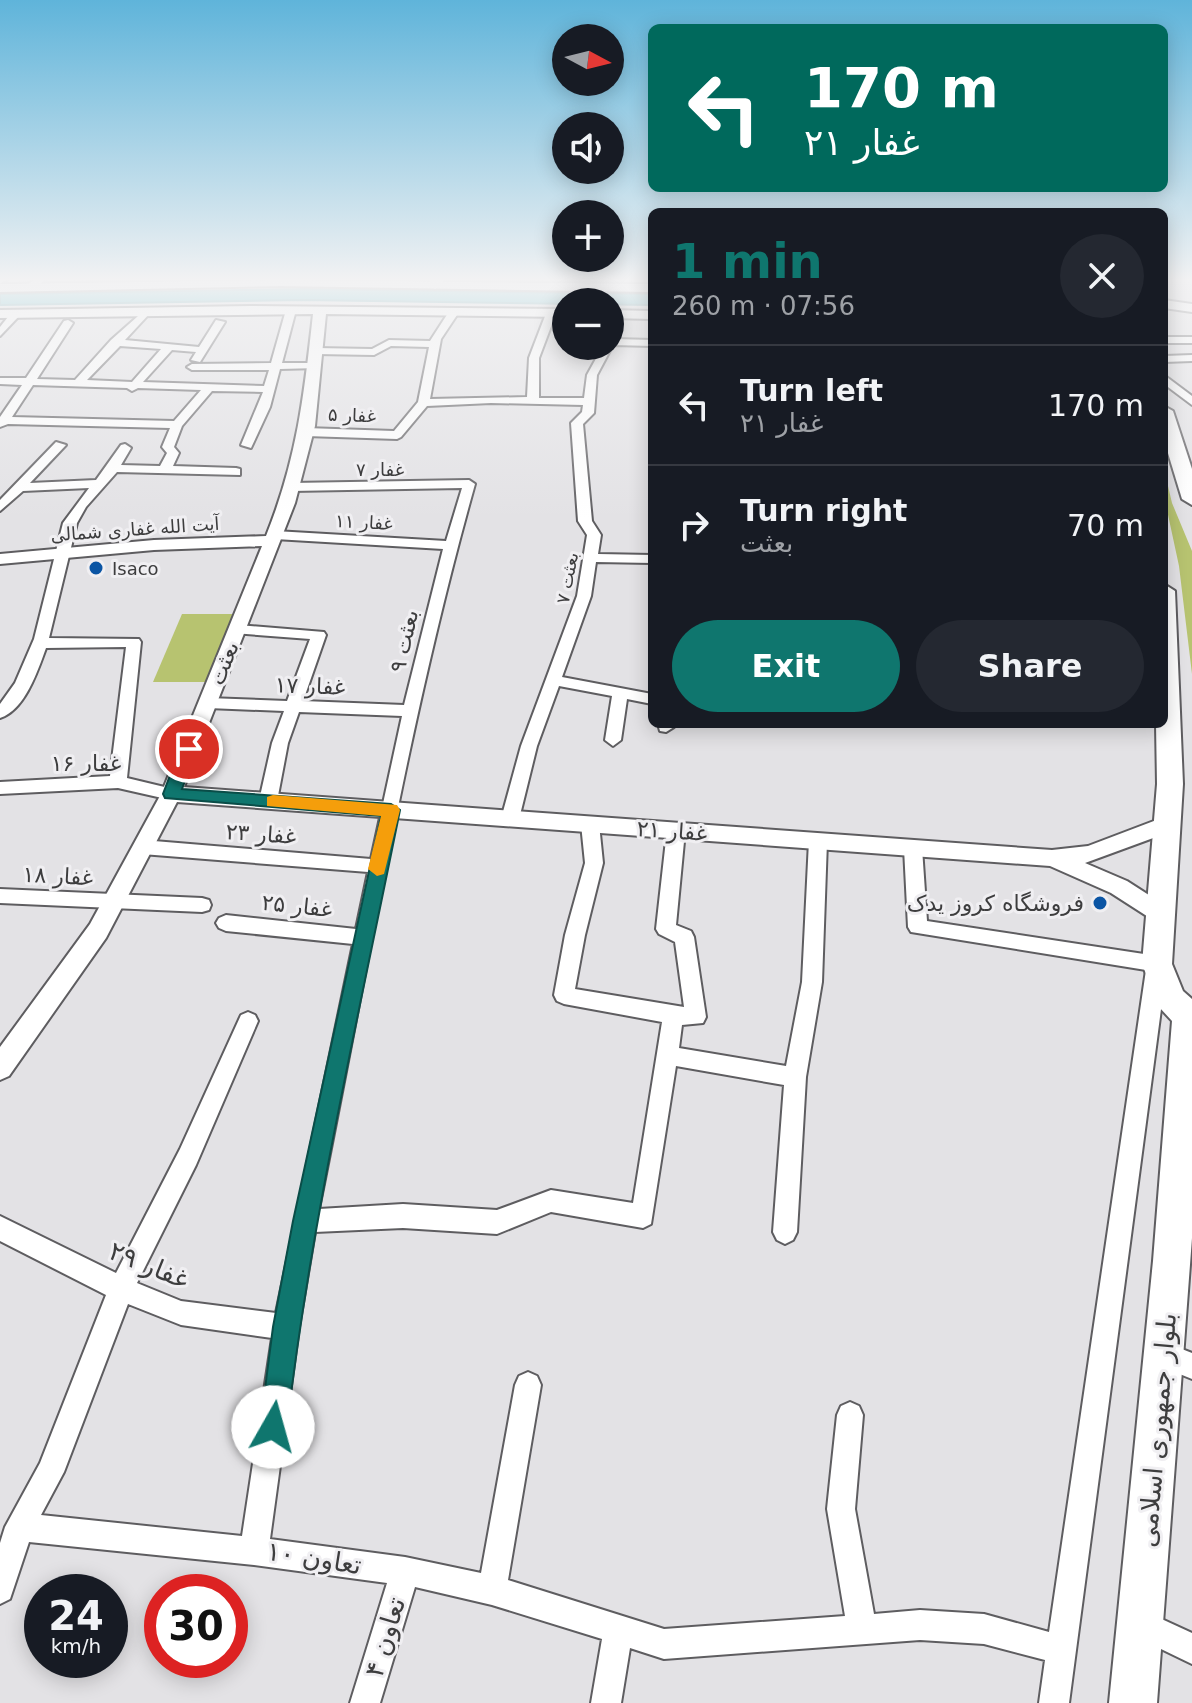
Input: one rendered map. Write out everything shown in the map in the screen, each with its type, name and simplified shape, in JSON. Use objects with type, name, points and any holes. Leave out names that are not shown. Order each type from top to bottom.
[{"type":"main road","points":[[1168,422],[1192,499]]},
{"type":"main road","name":"بلوار جمهوری اسلامی","points":[[1133,1703],[1140,1624],[1178,1361],[1189,1031],[1171,999],[1157,964],[1167,824],[1167,728]]},
{"type":"main road","points":[[1167,737],[1192,763]]},
{"type":"street","points":[[2,422],[45,358]]},
{"type":"street","points":[[76,385],[100,358]]},
{"type":"street","points":[[132,388],[159,358]]},
{"type":"street","points":[[177,389],[198,358]]},
{"type":"street","points":[[247,445],[277,358]]},
{"type":"street","name":"بعثت","points":[[0,1068],[98,931],[171,794],[274,538],[291,487],[306,432],[315,358]]},
{"type":"street","points":[[432,358],[424,403],[590,402]]},
{"type":"street","points":[[533,400],[534,358]]},
{"type":"street","name":"بعثت ۷","points":[[510,819],[529,746],[584,596],[594,535],[585,521],[577,423],[588,413],[592,375],[600,360]]},
{"type":"street","points":[[192,367],[314,366]]},
{"type":"street","points":[[0,381],[132,388],[268,389]]},
{"type":"street","points":[[1168,381],[1192,402]]},
{"type":"street","points":[[165,469],[173,453],[168,447],[177,425],[208,389]]},
{"type":"street","name":"غفار ۵","points":[[306,432],[397,435],[424,403]]},
{"type":"street","points":[[2,422],[177,425]]},
{"type":"street","points":[[0,507],[60,445]]},
{"type":"street","points":[[0,713],[9,707],[23,683],[38,643],[70,522],[116,468],[125,448]]},
{"type":"street","points":[[116,468],[236,472]]},
{"type":"street","points":[[19,487],[101,484]]},
{"type":"street","name":"غفار ۷","points":[[291,487],[469,484]]},
{"type":"street","name":"بعثت ۹","points":[[391,810],[450,545],[469,484]]},
{"type":"street","name":"غفار ۱۱","points":[[274,538],[450,545]]},
{"type":"street","name":"آیت الله غفاری شمالی","points":[[0,559],[274,538]]},
{"type":"street","points":[[590,558],[648,559]]},
{"type":"street","points":[[238,630],[319,635],[292,707],[268,801]]},
{"type":"street","points":[[38,643],[134,642],[118,782]]},
{"type":"street","points":[[553,680],[648,698]]},
{"type":"street","points":[[613,740],[620,693]]},
{"type":"street","name":"غفار ۱۷","points":[[208,703],[411,711]]},
{"type":"street","name":"غفار ۱۶","points":[[0,788],[118,782],[171,794]]},
{"type":"street","name":"غفار ۲۱","points":[[171,794],[1052,858],[1090,854],[1167,824]]},
{"type":"street","name":"تعاون ۱۰","points":[[391,810],[305,1221],[286,1327],[254,1551],[405,1571],[492,1590],[664,1644],[920,1625],[984,1629],[1062,1650]]},
{"type":"street","points":[[590,824],[594,863],[575,935],[564,995],[696,1017],[684,937],[666,929],[676,831]]},
{"type":"street","points":[[785,1232],[795,1077],[812,982],[818,841]]},
{"type":"street","name":"غفار ۲۳","points":[[142,847],[378,866]]},
{"type":"street","points":[[913,848],[918,927],[1157,964],[1054,1703]]},
{"type":"street","points":[[1052,858],[1119,887],[1161,914]]},
{"type":"street","name":"غفار ۱۸","points":[[0,896],[113,903]]},
{"type":"street","points":[[113,903],[202,905]]},
{"type":"street","name":"غفار ۲۵","points":[[226,923],[363,937]]},
{"type":"street","points":[[305,1221],[403,1216],[497,1222],[551,1201],[643,1216],[673,1015]]},
{"type":"street","points":[[0,1589],[19,1527],[50,1472],[121,1289],[188,1157],[248,1021]]},
{"type":"street","points":[[668,1055],[795,1077]]},
{"type":"street","name":"غفار ۲۹","points":[[0,1228],[121,1289],[181,1313],[286,1327]]},
{"type":"street","points":[[492,1590],[528,1385]]},
{"type":"street","points":[[850,1415],[841,1509],[862,1629]]},
{"type":"street","points":[[19,1527],[254,1551]]},
{"type":"street","name":"تعاون ۴","points":[[365,1703],[405,1571]]},
{"type":"street","points":[[1140,1624],[1192,1649]]},
{"type":"street","points":[[606,1703],[619,1628]]},
{"type":"green space","points":[[1168,486],[1192,551],[1192,674],[1179,566],[1168,515]]},
{"type":"green space","points":[[182,614],[233,614],[208,682],[153,682]]},
{"type":"slow traffic","points":[[273,801],[391,810],[377,869]]},
{"type":"place","name":"Isaco","points":[[96,568]]},
{"type":"place","name":"فروشگاه کروز یدک","points":[[1100,903]]},
{"type":"route","points":[[189,749],[171,794],[391,810],[305,1221],[286,1327],[273,1427]]}]
